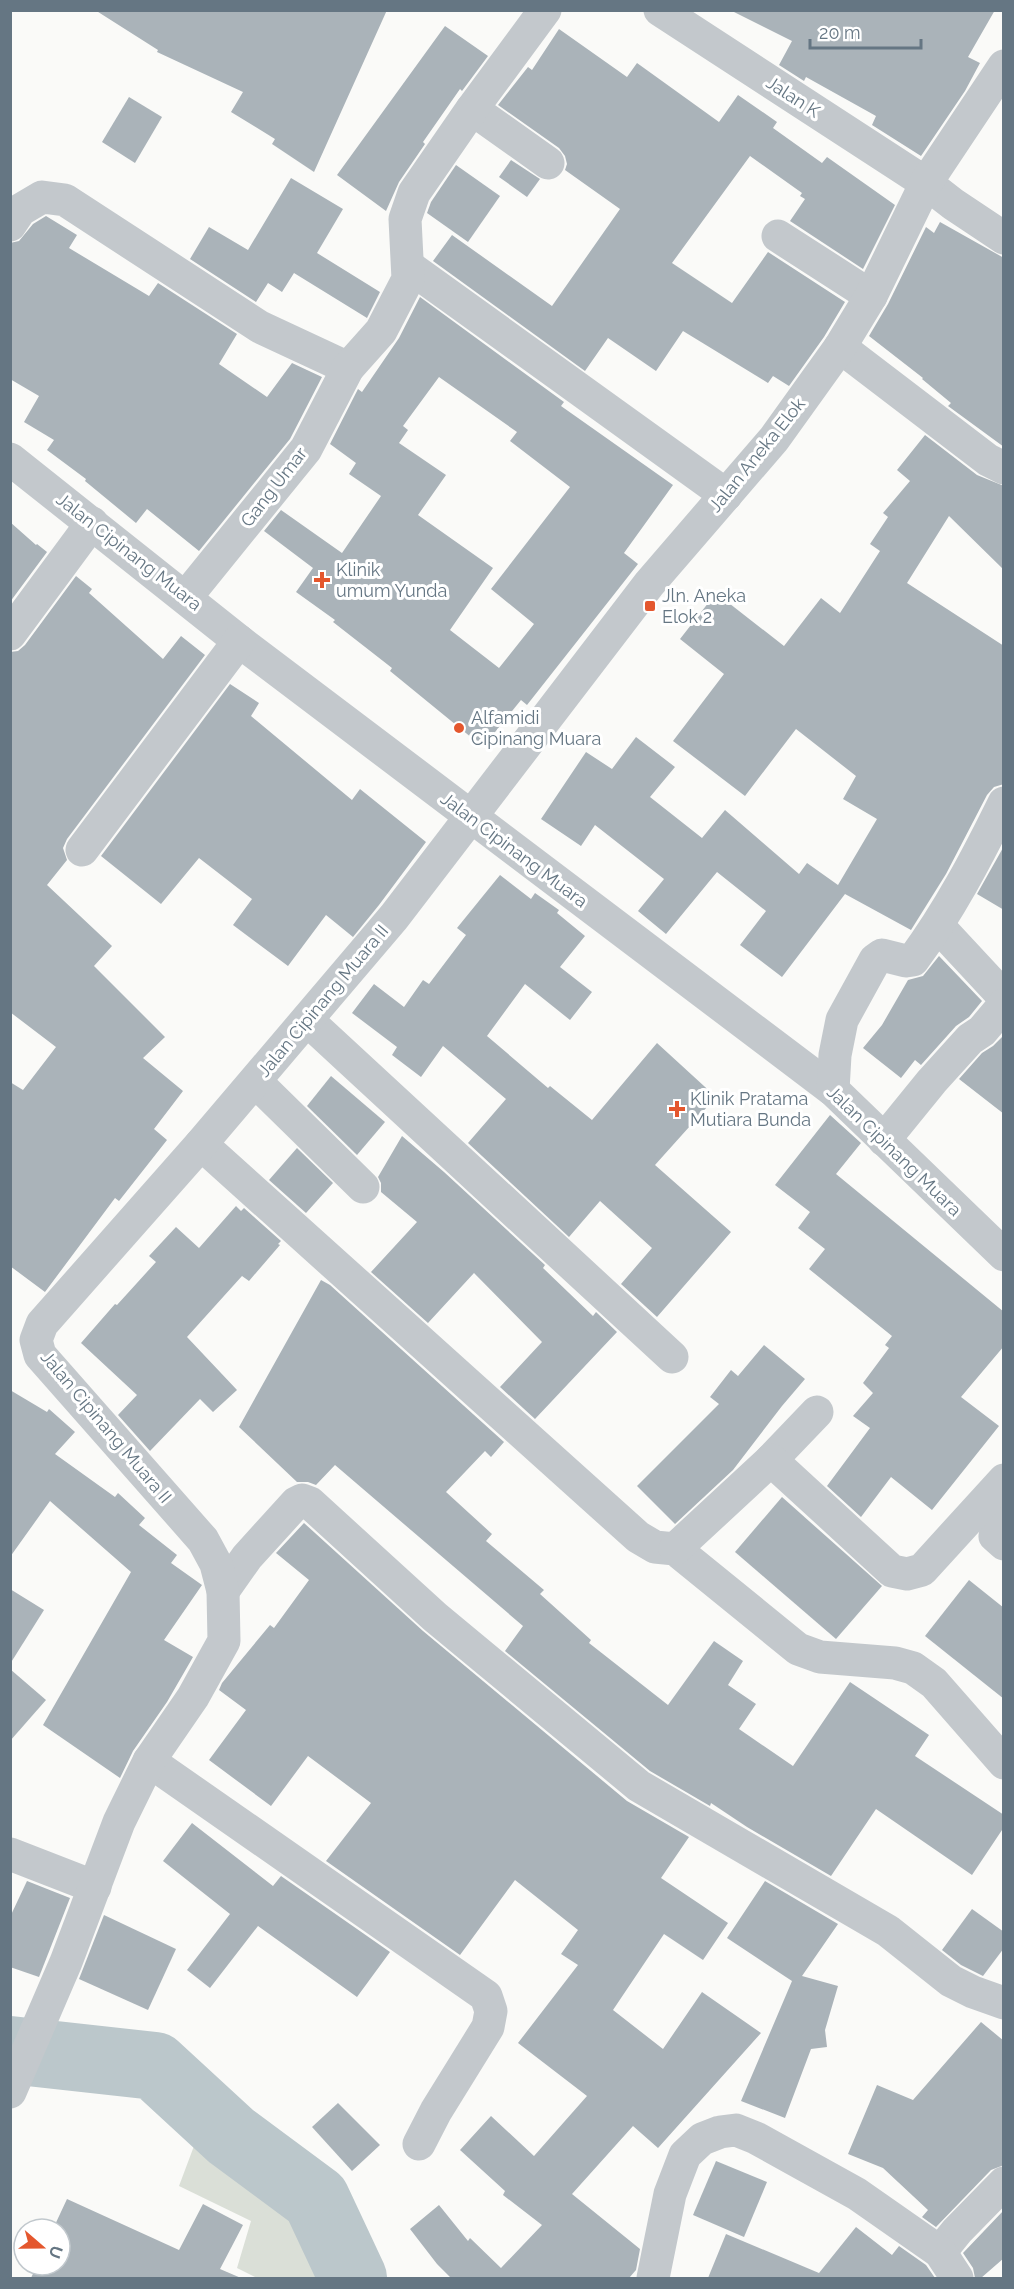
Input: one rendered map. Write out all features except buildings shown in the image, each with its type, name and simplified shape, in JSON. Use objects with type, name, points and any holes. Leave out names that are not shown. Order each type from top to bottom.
[{"type":"street","name":"Gang Umar","points":[[186,597],[306,449],[348,368],[381,331],[408,279],[405,219],[414,193],[545,10]]},
{"type":"street","name":"Jalan K","points":[[660,10],[926,183],[1004,238]]},
{"type":"street","name":"Jalan Aneka Elok","points":[[471,818],[649,584],[774,439],[840,347],[871,296],[926,183],[1004,66]]},
{"type":"street","points":[[472,109],[548,163]]},
{"type":"street","points":[[10,225],[20,210],[42,197],[65,200],[260,327],[348,368]]},
{"type":"street","points":[[778,236],[871,296]]},
{"type":"street","points":[[408,266],[726,495]]},
{"type":"street","points":[[840,347],[988,459],[1004,468]]},
{"type":"street","name":"Jalan Cipinang Muara","points":[[10,459],[239,641],[833,1090],[1004,1255]]},
{"type":"street","points":[[10,634],[92,523]]},
{"type":"street","points":[[82,850],[239,641]]},
{"type":"street","points":[[833,1090],[842,1020],[875,960],[882,955],[906,961],[913,960],[938,926],[981,851],[1004,803]]},
{"type":"street","name":"Jalan Cipinang Muara II","points":[[10,2092],[66,1962],[119,1822],[149,1761],[193,1697],[224,1641],[223,1591],[216,1564],[203,1540],[40,1355],[23,1340],[42,1324],[201,1144],[394,916],[471,818]]},
{"type":"street","points":[[938,926],[1004,997]]},
{"type":"street","points":[[884,1140],[932,1081],[970,1039],[982,1031],[1004,1005]]},
{"type":"street","points":[[307,1020],[672,1357]]},
{"type":"street","points":[[255,1081],[363,1186]]},
{"type":"street","points":[[201,1144],[638,1537],[655,1547],[675,1549],[798,1649],[820,1657],[895,1663],[913,1668],[934,1683],[1004,1763]]},
{"type":"street","points":[[675,1549],[771,1460],[817,1412]]},
{"type":"street","points":[[771,1460],[892,1571],[907,1574],[922,1570],[1004,1480]]},
{"type":"street","points":[[223,1591],[247,1557],[296,1503],[302,1500],[309,1503],[435,1617],[639,1786],[880,1926],[951,1981],[1004,2003]]},
{"type":"street","points":[[1004,1518],[997,1526],[994,1536],[1004,1544]]},
{"type":"street","points":[[149,1761],[486,1996],[491,2011],[488,2027],[436,2111],[420,2144]]},
{"type":"street","points":[[10,1854],[95,1887]]},
{"type":"street","points":[[653,2278],[670,2194],[685,2155],[702,2139],[720,2132],[736,2130],[756,2138],[857,2194],[949,2265],[957,2231],[1004,2183]]},
{"type":"shaded area","points":[[200,2130],[308,2205],[346,2278],[257,2278],[237,2268],[251,2221],[179,2186]]},
{"type":"waterway","points":[[10,2050],[155,2066],[231,2136],[316,2199],[353,2278]]},
{"type":"place","name":"Klinik umum Yunda","points":[[322,580]]},
{"type":"place","name":"Jln. Aneka Elok 2","points":[[650,606]]},
{"type":"place","name":"Alfamidi Cipinang Muara","points":[[459,728]]},
{"type":"place","name":"Klinik Pratama Mutiara Bunda","points":[[677,1109]]}]
